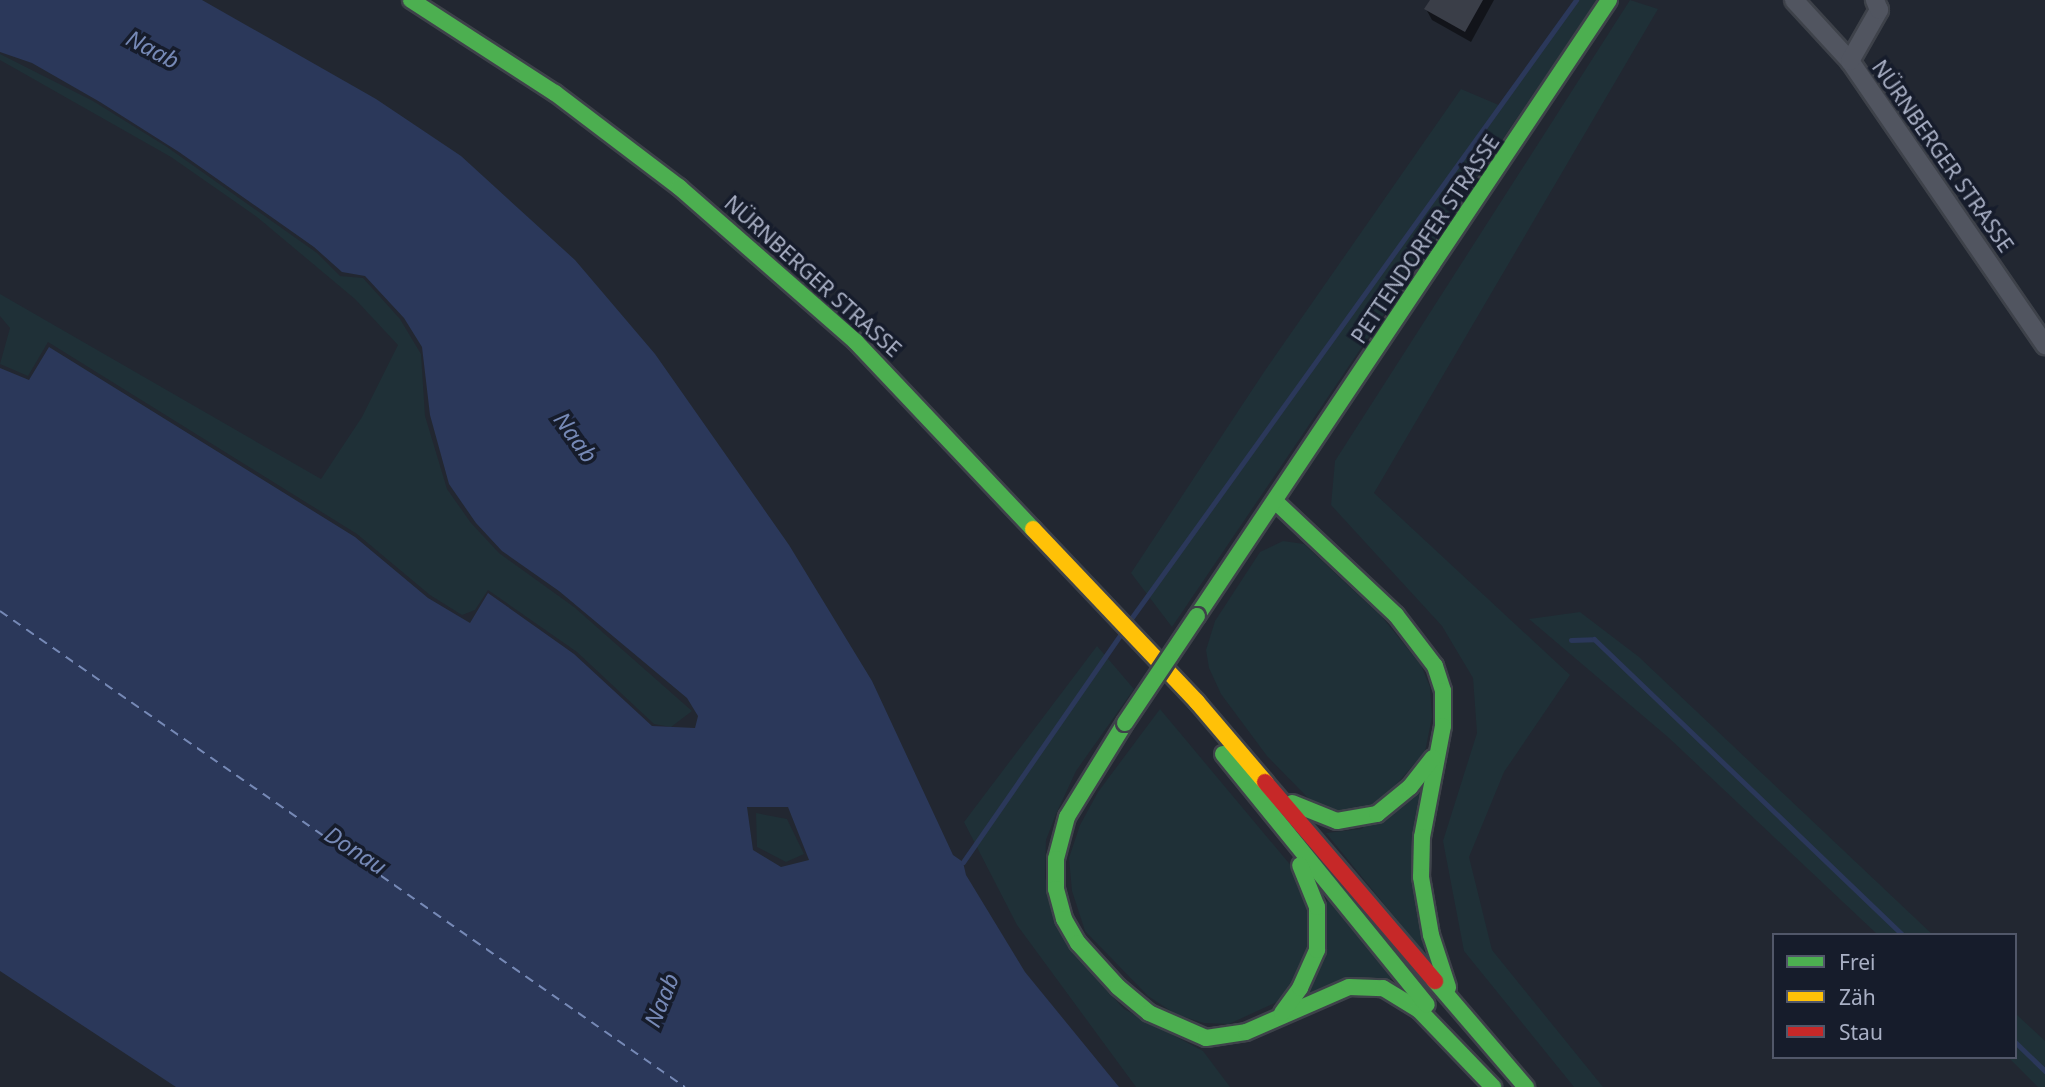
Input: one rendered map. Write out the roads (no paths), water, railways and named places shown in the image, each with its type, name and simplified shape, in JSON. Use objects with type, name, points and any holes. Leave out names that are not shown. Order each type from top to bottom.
[{"type":"main road","name":"NÜRNBERGER STRASSE","points":[[411,0],[555,93],[764,257],[917,404],[1081,578],[1136,641]]},
{"type":"main road","name":"PETTENDORFER STRASSE","points":[[1494,1087],[1419,1010],[1383,988],[1349,987],[1282,1013],[1245,1032],[1206,1038],[1149,1013],[1118,986],[1078,943],[1064,919],[1056,889],[1056,859],[1067,817],[1125,723],[1276,502],[1609,0]]},
{"type":"main road","points":[[1276,502],[1424,647],[1443,691],[1443,726],[1422,837],[1421,877],[1431,935],[1456,1007]]},
{"type":"main road","points":[[1136,641],[1250,789],[1494,1087]]},
{"type":"main road","points":[[1136,641],[1279,794],[1526,1087]]},
{"type":"main road","points":[[1279,794],[1319,818],[1355,820],[1394,802],[1436,755]]},
{"type":"main road","points":[[1250,789],[1306,874],[1317,907],[1317,950],[1300,988],[1282,1013]]},
{"type":"street","name":"NÜRNBERGER STRASSE","points":[[1794,0],[1850,61],[2045,345]]},
{"type":"street","points":[[1850,61],[1879,10],[1875,0]]},
{"type":"water","points":[[0,0],[202,0],[376,99],[461,156],[575,260],[655,354],[789,545],[872,681],[953,855],[963,862],[966,875],[1025,972],[1119,1087],[176,1087],[0,971],[0,368],[29,380],[49,347],[355,537],[428,598],[470,623],[488,593],[574,654],[652,726],[695,728],[698,716],[687,698],[559,591],[502,551],[476,523],[449,484],[430,415],[422,347],[404,318],[365,276],[342,272],[314,247],[179,152],[100,102],[32,63],[0,52]],"holes":[[[747,807],[788,807],[809,860],[781,867],[753,850]]]},
{"type":"waterway","points":[[1130,620],[1576,0]]},
{"type":"waterway","points":[[963,862],[1121,634]]},
{"type":"waterway","points":[[1571,640],[1594,639],[1901,933]]},
{"type":"waterway","points":[[2017,1044],[2045,1071]]},
{"type":"water label","name":"Naab","points":[[153,49]]},
{"type":"water label","name":"Naab","points":[[576,437]]},
{"type":"water label","name":"Donau","points":[[356,850]]},
{"type":"water label","name":"Naab","points":[[661,1000]]}]
